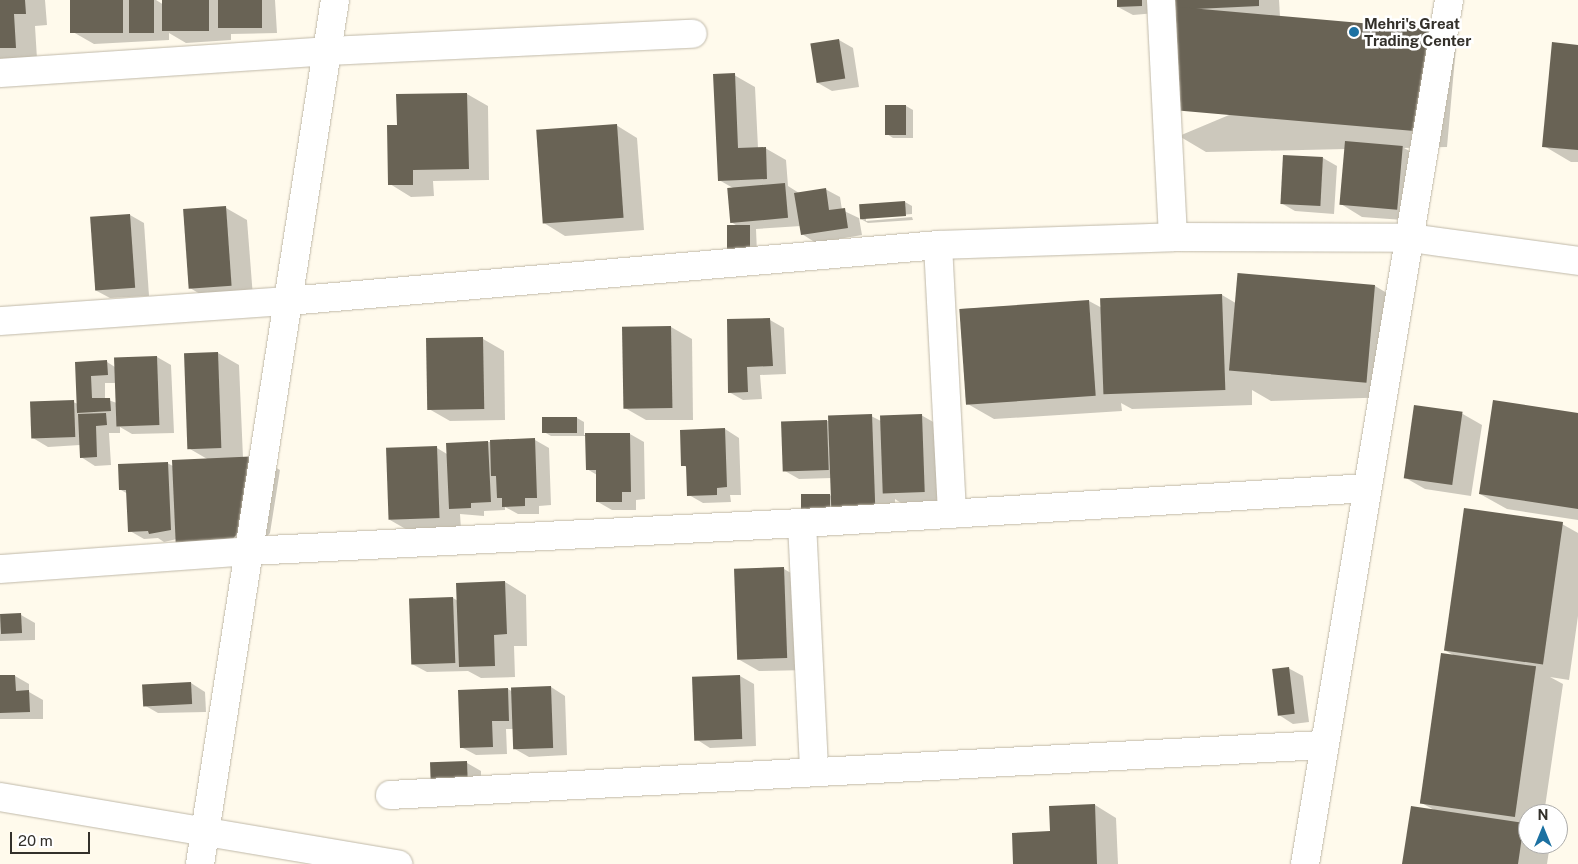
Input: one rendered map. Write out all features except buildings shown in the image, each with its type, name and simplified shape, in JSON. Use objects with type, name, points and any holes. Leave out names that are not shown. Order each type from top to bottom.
[{"type":"street","points":[[200,864],[335,0]]},
{"type":"street","points":[[1161,0],[1172,237]]},
{"type":"street","points":[[1305,864],[1323,745],[1411,238],[1449,0]]},
{"type":"street","points":[[0,73],[327,51],[693,34]]},
{"type":"street","points":[[0,321],[288,301],[938,245],[1172,237],[1411,238],[1578,261]]},
{"type":"street","points":[[938,245],[952,514]]},
{"type":"street","points":[[0,569],[249,551],[802,523],[1367,488]]},
{"type":"street","points":[[802,523],[814,772]]},
{"type":"street","points":[[390,795],[1323,745]]},
{"type":"street","points":[[0,797],[398,864]]},
{"type":"place","name":"Mehri's Great Trading Center","points":[[1354,32]]}]
